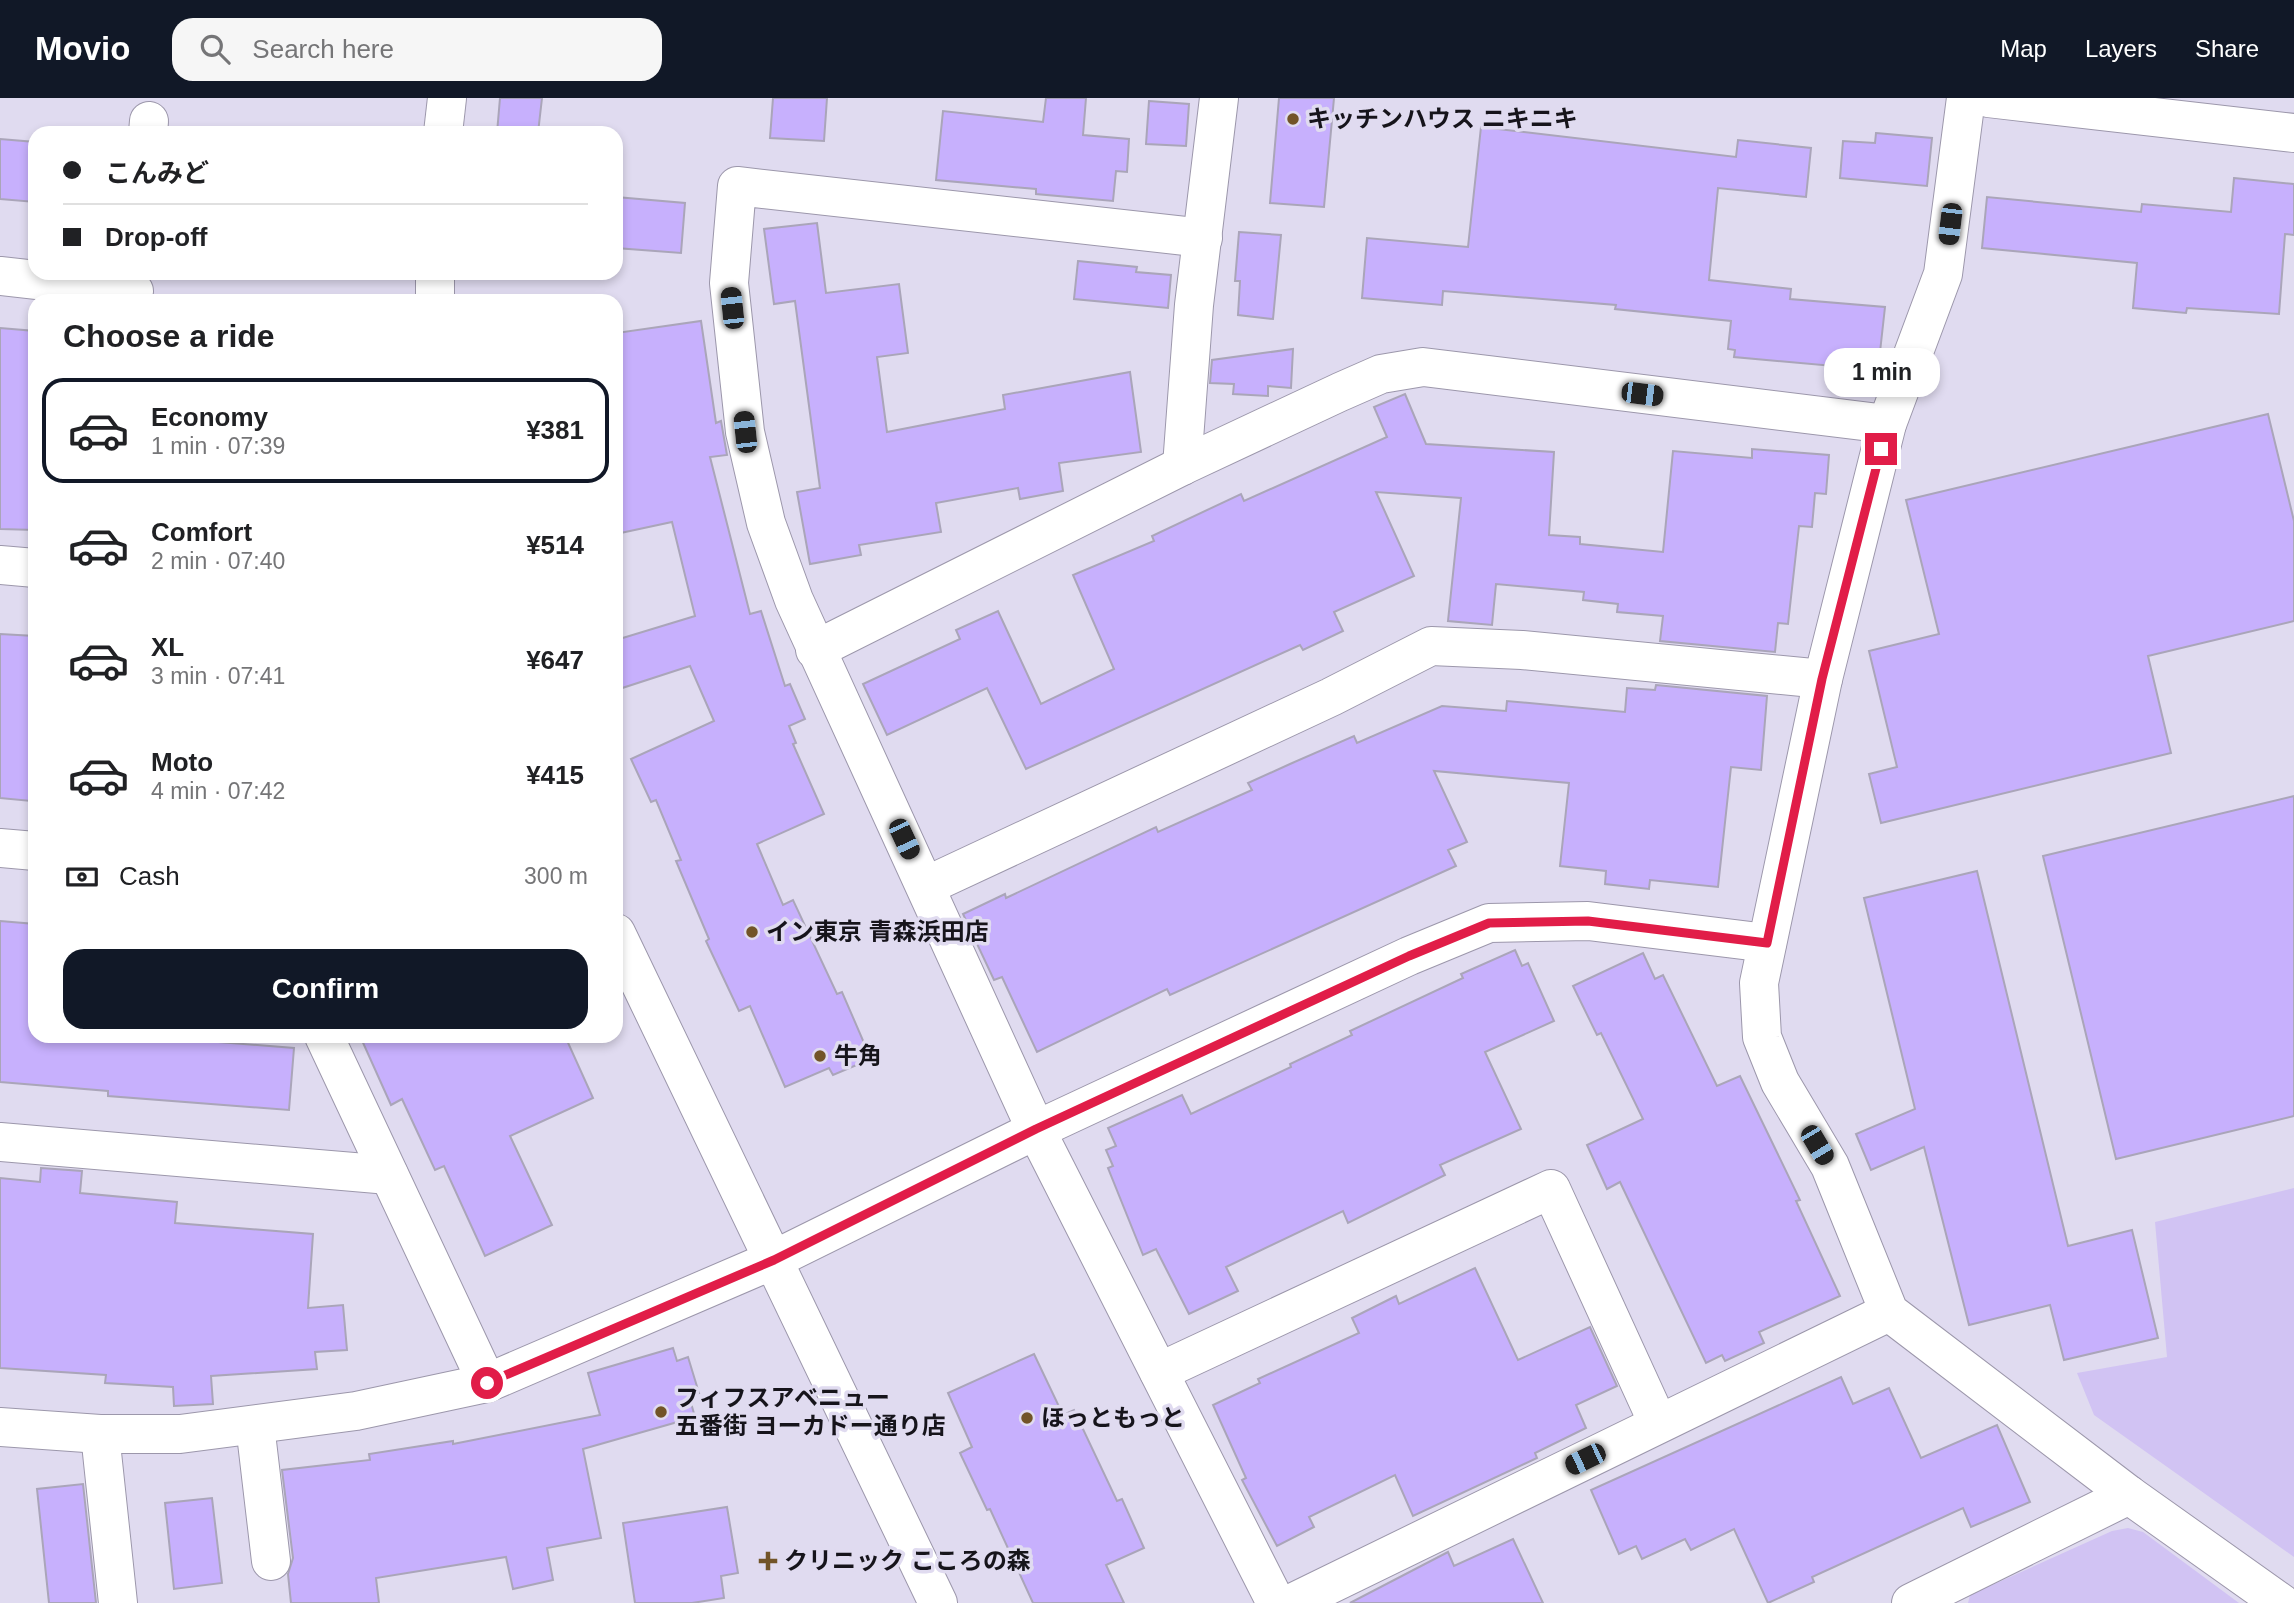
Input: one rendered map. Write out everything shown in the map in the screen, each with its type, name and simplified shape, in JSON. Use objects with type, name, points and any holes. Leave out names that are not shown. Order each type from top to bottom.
[{"type":"street","points":[[444,126],[447,98]]},
{"type":"street","points":[[1182,466],[1194,304],[1219,98]]},
{"type":"street","points":[[1966,98],[1943,274],[1887,424],[1822,679],[1759,983],[1762,1037],[1780,1082],[1830,1166],[1889,1312],[2129,1495],[2281,1603]]},
{"type":"street","points":[[1988,98],[2280,120]]},
{"type":"street","points":[[1203,238],[737,187],[729,283],[745,432],[766,523],[815,650],[1036,1129],[1276,1603]]},
{"type":"street","points":[[0,276],[28,278]]},
{"type":"street","points":[[45,280],[135,288]]},
{"type":"street","points":[[815,650],[1182,466],[1381,374],[1423,367],[1887,424]]},
{"type":"street","points":[[0,565],[28,567]]},
{"type":"street","points":[[926,887],[1331,697],[1431,646],[1522,650],[1822,679]]},
{"type":"street","points":[[0,848],[28,850]]},
{"type":"street","points":[[0,1427],[100,1434],[180,1434],[356,1411],[487,1383],[774,1260],[1036,1129],[1409,956],[1489,923],[1588,921],[1767,943]]},
{"type":"street","points":[[623,947],[938,1603]]},
{"type":"street","points":[[327,1043],[487,1383]]},
{"type":"street","points":[[0,1142],[389,1175]]},
{"type":"street","points":[[1159,1372],[1551,1189],[1658,1423]]},
{"type":"street","points":[[1292,1603],[1889,1312]]},
{"type":"street","points":[[255,1425],[271,1562]]},
{"type":"street","points":[[100,1434],[118,1603]]},
{"type":"street","points":[[1916,1602],[2129,1495]]},
{"type":"shaded area","points":[[2294,1188],[2294,1557],[2094,1415],[2077,1373],[2167,1357],[2155,1222]]},
{"type":"shaded area","points":[[2128,1528],[2143,1532],[2239,1603],[1968,1603],[1970,1595],[2112,1531]]},
{"type":"building","points":[[500,98],[542,98],[539,126],[498,126]]},
{"type":"building","points":[[773,98],[827,98],[824,141],[770,138]]},
{"type":"building","points":[[1046,98],[1086,98],[1083,135],[1129,139],[1127,172],[1116,171],[1113,201],[1036,194],[1036,189],[936,180],[943,111],[1043,122]]},
{"type":"building","points":[[1279,98],[1334,98],[1324,207],[1270,203]]},
{"type":"building","points":[[1149,101],[1189,104],[1186,146],[1146,144]]},
{"type":"building","points":[[1481,127],[1736,157],[1738,140],[1811,148],[1806,197],[1718,188],[1709,280],[1791,289],[1790,299],[1885,307],[1878,370],[1734,357],[1735,350],[1728,349],[1731,321],[1615,309],[1616,305],[1443,291],[1442,305],[1362,298],[1367,238],[1468,247]]},
{"type":"building","points":[[1876,133],[1932,138],[1927,186],[1840,178],[1843,141],[1875,143]]},
{"type":"building","points":[[0,139],[28,141],[28,201],[0,199]]},
{"type":"building","points":[[2234,178],[2294,184],[2294,235],[2285,234],[2279,314],[2187,308],[2186,313],[2133,308],[2137,263],[1982,248],[1987,197],[2141,212],[2142,204],[2231,212]]},
{"type":"building","points":[[623,198],[685,203],[681,253],[623,249]]},
{"type":"building","points":[[817,223],[826,293],[899,284],[908,353],[877,357],[887,432],[1005,409],[1003,395],[1130,372],[1141,452],[1059,463],[1063,491],[1020,499],[1018,488],[936,503],[941,532],[859,545],[861,555],[810,564],[797,492],[820,488],[795,301],[774,304],[764,229]]},
{"type":"building","points":[[1239,232],[1281,235],[1273,319],[1238,315],[1240,281],[1235,281]]},
{"type":"building","points":[[1078,261],[1137,267],[1136,272],[1171,275],[1168,308],[1074,299]]},
{"type":"building","points":[[701,321],[716,423],[721,421],[727,455],[710,457],[750,614],[761,611],[785,686],[790,684],[805,719],[789,726],[796,743],[793,744],[824,814],[757,844],[783,905],[793,900],[837,994],[842,992],[871,1059],[833,1075],[829,1068],[785,1087],[750,1006],[739,1011],[706,941],[709,939],[676,861],[681,860],[656,800],[651,802],[631,759],[714,721],[690,666],[623,688],[623,638],[695,616],[672,522],[623,532],[623,332]]},
{"type":"building","points":[[0,328],[28,330],[28,530],[0,529]]},
{"type":"building","points":[[1293,349],[1291,388],[1268,386],[1268,396],[1233,394],[1234,384],[1210,383],[1212,360]]},
{"type":"building","points":[[1405,394],[1426,444],[1554,452],[1549,535],[1580,537],[1580,544],[1663,552],[1673,451],[1752,458],[1752,449],[1829,455],[1826,494],[1815,493],[1812,527],[1799,526],[1788,624],[1778,623],[1775,652],[1660,641],[1663,616],[1617,612],[1618,604],[1583,600],[1584,592],[1496,584],[1492,625],[1448,621],[1461,498],[1376,492],[1414,576],[1334,612],[1343,631],[1303,650],[1300,645],[1026,769],[987,688],[887,735],[863,684],[960,639],[956,630],[998,611],[1041,704],[1114,669],[1073,575],[1154,541],[1152,536],[1241,494],[1244,501],[1387,437],[1374,407]]},
{"type":"building","points":[[2268,414],[2294,521],[2294,621],[2148,656],[2171,753],[1881,823],[1869,774],[1897,767],[1869,651],[1939,634],[1906,500]]},
{"type":"building","points":[[0,634],[28,636],[28,801],[0,798]]},
{"type":"building","points":[[1656,685],[1767,696],[1761,770],[1731,767],[1718,887],[1650,880],[1649,889],[1605,884],[1606,871],[1560,866],[1569,783],[1434,771],[1467,842],[1448,850],[1456,866],[1170,995],[1167,989],[1037,1052],[1002,977],[994,980],[963,914],[1005,894],[1006,898],[1156,827],[1158,832],[1252,790],[1248,783],[1354,736],[1357,743],[1442,706],[1506,711],[1507,701],[1625,712],[1627,688],[1655,690]]},
{"type":"building","points":[[2294,796],[2294,1116],[2116,1159],[2043,856]]},
{"type":"building","points":[[1977,871],[2068,1246],[2132,1230],[2158,1338],[2064,1360],[2050,1305],[1969,1325],[1924,1147],[1871,1170],[1856,1134],[1915,1109],[1864,898]]},
{"type":"building","points":[[0,921],[28,923],[28,1043],[231,1043],[294,1048],[289,1110],[108,1096],[108,1091],[0,1082]]},
{"type":"building","points":[[1515,950],[1522,966],[1528,963],[1554,1021],[1485,1052],[1521,1129],[1440,1165],[1445,1175],[1348,1223],[1343,1211],[1226,1267],[1238,1291],[1189,1314],[1156,1249],[1143,1255],[1108,1168],[1113,1166],[1106,1150],[1116,1146],[1108,1128],[1182,1095],[1191,1114],[1291,1067],[1290,1064],[1352,1035],[1350,1031],[1463,978],[1461,974]]},
{"type":"building","points":[[1643,953],[1655,979],[1663,975],[1717,1086],[1740,1076],[1800,1200],[1796,1201],[1840,1296],[1759,1332],[1764,1343],[1725,1361],[1722,1355],[1706,1363],[1620,1182],[1607,1189],[1587,1145],[1643,1119],[1601,1033],[1597,1035],[1573,986]]},
{"type":"building","points":[[363,1043],[568,1043],[593,1098],[510,1136],[552,1225],[485,1256],[444,1166],[435,1170],[402,1099],[391,1105]]},
{"type":"building","points":[[41,1168],[82,1171],[80,1193],[177,1202],[175,1223],[313,1234],[308,1308],[343,1305],[347,1350],[315,1352],[317,1369],[211,1376],[213,1404],[174,1406],[173,1387],[105,1383],[106,1375],[0,1368],[0,1178],[40,1182]]},
{"type":"building","points":[[1475,1268],[1518,1360],[1590,1327],[1617,1386],[1576,1405],[1586,1428],[1535,1453],[1537,1458],[1413,1516],[1395,1475],[1309,1517],[1314,1527],[1277,1546],[1242,1480],[1246,1478],[1213,1405],[1260,1383],[1258,1379],[1359,1333],[1352,1318],[1396,1296],[1399,1304]]},
{"type":"building","points":[[673,1348],[677,1361],[688,1357],[699,1393],[689,1396],[695,1417],[583,1449],[601,1538],[547,1548],[553,1580],[513,1589],[506,1557],[376,1578],[379,1603],[291,1603],[288,1574],[293,1558],[282,1470],[370,1460],[369,1454],[453,1441],[453,1444],[600,1415],[588,1373]]},
{"type":"building","points":[[1034,1354],[1063,1415],[1074,1410],[1117,1501],[1122,1499],[1144,1548],[1106,1565],[1124,1603],[1033,1603],[990,1509],[987,1510],[960,1453],[972,1447],[948,1393]]},
{"type":"building","points":[[1841,1377],[1853,1404],[1889,1388],[1921,1458],[1997,1425],[2030,1502],[1971,1527],[1963,1508],[1812,1577],[1814,1582],[1768,1603],[1734,1529],[1691,1550],[1685,1539],[1642,1559],[1636,1546],[1619,1554],[1591,1490]]},
{"type":"building","points":[[83,1484],[96,1603],[49,1603],[37,1489]]},
{"type":"building","points":[[212,1498],[222,1583],[174,1589],[165,1503]]},
{"type":"building","points":[[727,1507],[738,1573],[721,1576],[724,1598],[692,1603],[635,1603],[623,1523]]},
{"type":"building","points":[[1513,1539],[1543,1603],[1350,1603],[1448,1552],[1454,1566]]},
{"type":"place","name":"キッチンハウス ニキニキ","points":[[1293,119]]},
{"type":"place","name":"イン東京 青森浜田店","points":[[752,932]]},
{"type":"place","name":"牛角","points":[[820,1056]]},
{"type":"place","name":"フィフスアベニュー 五番街 ヨーカドー通り店","points":[[661,1412]]},
{"type":"place","name":"ほっともっと","points":[[1027,1418]]},
{"type":"place","name":"クリニック こころの森","points":[[768,1561]]},
{"type":"route","points":[[487,1383],[774,1260],[1036,1129],[1409,956],[1489,923],[1588,921],[1767,943],[1822,679],[1881,449]]}]
